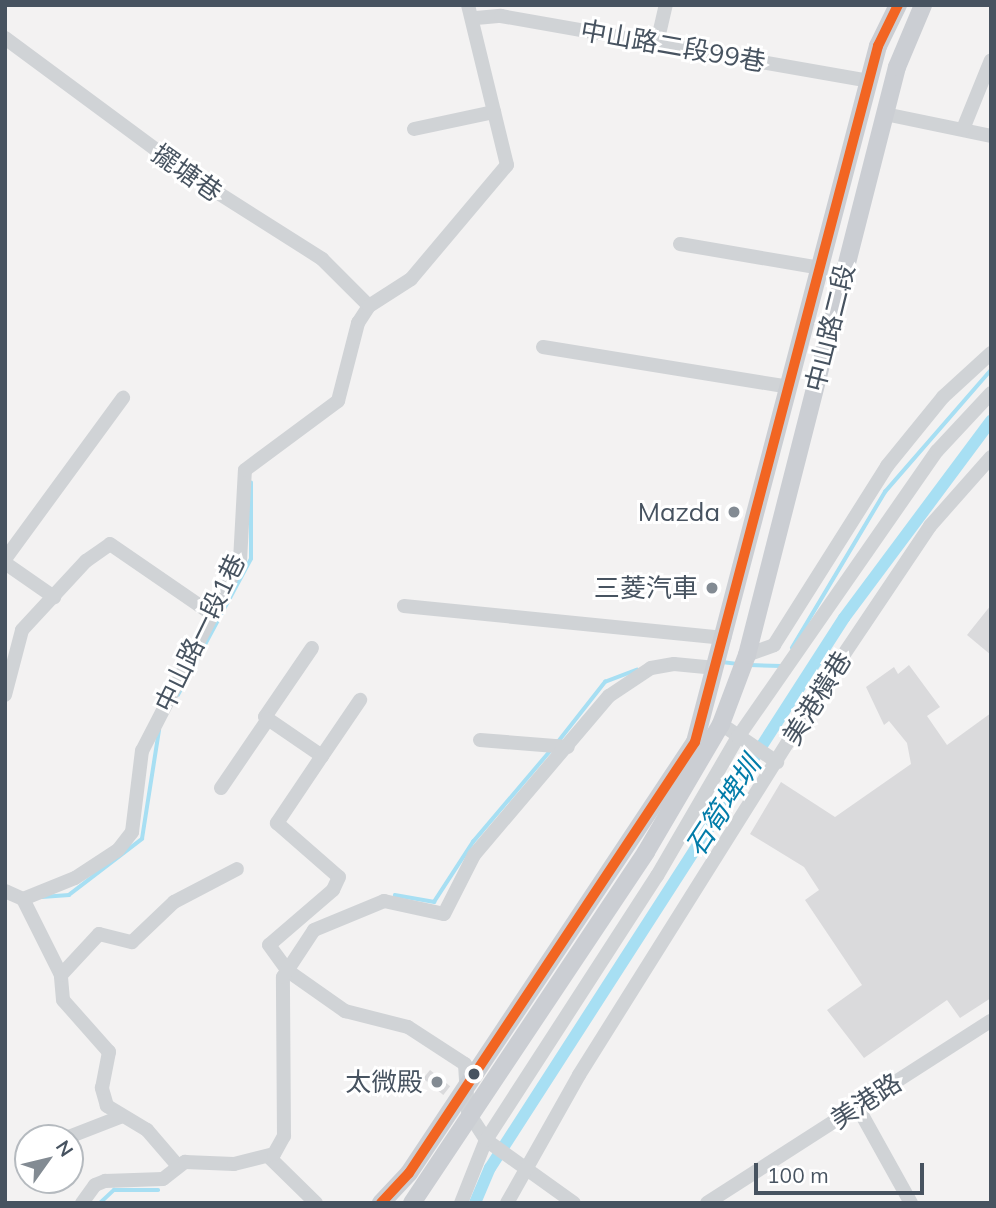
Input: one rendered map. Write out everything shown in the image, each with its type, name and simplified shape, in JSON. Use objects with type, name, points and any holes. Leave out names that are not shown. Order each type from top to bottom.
[{"type":"main road","name":"中山路二段","points":[[381,1203],[409,1173],[470,1077],[695,742],[878,46],[898,5]]},
{"type":"main road","name":"中山路二段","points":[[412,1203],[468,1112],[646,852],[721,724],[741,677],[747,655],[885,114],[923,5]]},
{"type":"street","points":[[657,43],[666,5]]},
{"type":"street","points":[[369,306],[411,279],[507,164],[506,145],[494,112],[472,12]]},
{"type":"street","name":"中山路二段99巷","points":[[472,12],[870,81]]},
{"type":"street","name":"擺塘巷","points":[[5,38],[182,170],[322,259],[369,306]]},
{"type":"street","points":[[963,128],[991,60]]},
{"type":"street","points":[[414,129],[494,112]]},
{"type":"street","points":[[885,114],[963,128],[991,136]]},
{"type":"street","points":[[680,244],[820,268]]},
{"type":"street","name":"中山路一段1巷","points":[[23,899],[75,878],[118,850],[132,832],[142,751],[240,561],[245,470],[338,401],[358,323],[369,306]]},
{"type":"street","points":[[543,347],[790,387]]},
{"type":"street","points":[[747,655],[774,645],[887,467],[943,397],[991,353]]},
{"type":"street","points":[[461,1203],[490,1142],[742,740],[937,451],[991,393]]},
{"type":"street","points":[[54,597],[5,561],[123,398]]},
{"type":"street","name":"美港橫巷","points":[[507,1203],[520,1161],[930,526],[991,457]]},
{"type":"street","points":[[5,695],[15,644],[54,597],[110,544],[212,614]]},
{"type":"street","points":[[404,606],[724,638]]},
{"type":"street","points":[[221,788],[312,648]]},
{"type":"street","points":[[82,1203],[95,1185],[105,1181],[163,1179],[178,1166],[269,1157],[284,1136],[283,991],[288,971],[314,930],[374,903],[405,903],[444,914],[474,855],[609,696],[632,678],[674,664],[717,665]]},
{"type":"street","points":[[360,700],[277,823],[339,877],[333,890],[269,945],[288,971],[345,1012],[408,1027],[466,1064],[470,1077],[468,1112],[490,1142],[520,1161],[574,1203]]},
{"type":"street","points":[[268,719],[322,755]]},
{"type":"street","points":[[721,724],[777,762]]},
{"type":"street","points":[[480,740],[568,747]]},
{"type":"street","points":[[61,975],[99,934],[132,942],[174,902],[237,869]]},
{"type":"street","points":[[5,891],[23,899],[61,975],[63,1000],[109,1052],[102,1088],[107,1106],[120,1117],[146,1130],[178,1166]]},
{"type":"street","name":"美港路","points":[[707,1203],[991,1021]]},
{"type":"street","points":[[857,1106],[911,1203]]},
{"type":"street","points":[[84,1131],[120,1117]]},
{"type":"street","points":[[269,1157],[316,1203]]},
{"type":"building","points":[[991,605],[991,655],[967,635]]},
{"type":"building","points":[[909,665],[940,707],[927,716],[947,745],[991,713],[991,998],[960,1018],[947,1000],[864,1058],[827,1010],[862,985],[805,900],[819,890],[804,867],[750,834],[781,782],[835,817],[911,764],[907,743],[889,721],[884,725],[866,687],[894,667],[898,674]]},
{"type":"building","name":"太微殿","points":[[430,1070],[450,1086],[443,1095],[423,1079]]},
{"type":"waterway","points":[[792,648],[885,492],[991,370]]},
{"type":"waterway","name":"石筍埤圳","points":[[475,1203],[490,1168],[844,618],[991,421]]},
{"type":"waterway","points":[[178,695],[251,559],[251,483]]},
{"type":"waterway","points":[[722,662],[739,664]]},
{"type":"waterway","points":[[750,665],[781,666]]},
{"type":"waterway","points":[[557,743],[605,682],[637,670]]},
{"type":"waterway","points":[[42,897],[69,895],[142,839],[159,730]]},
{"type":"waterway","points":[[395,895],[434,902],[473,842],[552,749]]},
{"type":"waterway","points":[[100,1203],[114,1190],[158,1190]]},
{"type":"transit line","points":[[381,1203],[409,1173],[695,742],[878,46],[898,5]]},
{"type":"place","name":"Mazda","points":[[734,512]]},
{"type":"place","name":"三菱汽車","points":[[712,588]]},
{"type":"place","name":"太微殿","points":[[437,1082]]}]
